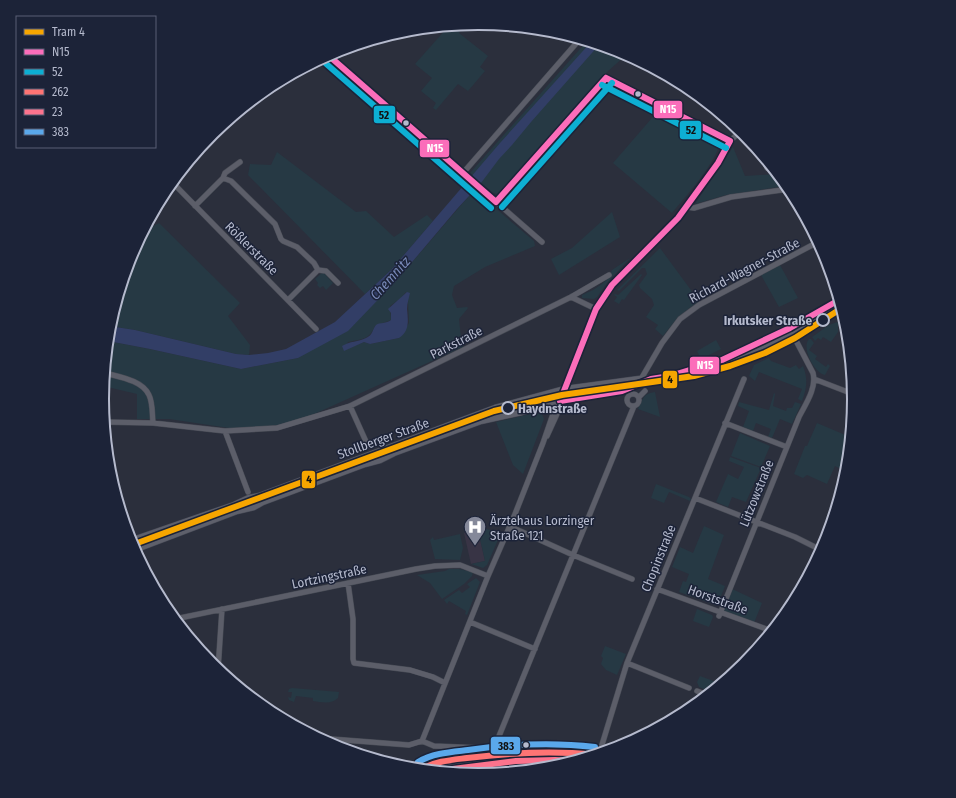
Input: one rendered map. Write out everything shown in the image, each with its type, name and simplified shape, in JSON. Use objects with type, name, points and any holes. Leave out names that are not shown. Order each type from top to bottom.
[{"type":"main road","name":"Stollberger Straße","points":[[670,376],[722,360],[790,328],[834,303]]},
{"type":"main road","name":"Stollberger Straße","points":[[137,539],[234,505],[249,498],[259,496],[495,408],[565,390],[641,379],[684,375],[731,363],[793,334],[835,307]]},
{"type":"main road","name":"Stollberger Straße","points":[[140,548],[223,516],[254,507],[263,502],[482,421],[559,403],[622,391],[651,379]]},
{"type":"main road","points":[[431,765],[438,762],[526,752],[579,754]]},
{"type":"main road","points":[[448,767],[521,758],[564,758]]},
{"type":"street","points":[[463,173],[576,44]]},
{"type":"street","points":[[333,60],[542,242]]},
{"type":"street","points":[[496,202],[606,78],[730,140]]},
{"type":"street","points":[[422,741],[444,683],[543,443],[549,423],[565,390],[596,309],[612,285],[678,218],[718,163],[730,140],[736,135]]},
{"type":"street","points":[[195,206],[223,178],[225,172],[240,162]]},
{"type":"street","points":[[223,178],[231,180],[275,224],[280,239],[297,247],[318,270],[326,271],[338,283]]},
{"type":"street","name":"Rößlerstraße","points":[[176,186],[316,329]]},
{"type":"street","points":[[686,207],[694,208],[731,197],[782,189]]},
{"type":"street","name":"Richard-Wagner-Straße","points":[[641,379],[662,343],[680,319],[699,305],[813,245]]},
{"type":"street","points":[[288,300],[318,270]]},
{"type":"street","name":"Parkstraße","points":[[110,422],[153,423],[225,431],[277,428],[350,406],[571,297],[609,275]]},
{"type":"street","points":[[571,297],[596,309]]},
{"type":"street","points":[[790,328],[813,373],[814,379],[847,391]]},
{"type":"street","points":[[110,375],[135,382],[145,389],[149,395],[153,423]]},
{"type":"street","name":"Chopinstraße","points":[[602,746],[627,663],[744,379]]},
{"type":"street","name":"Lützowstraße","points":[[720,613],[813,386],[814,379]]},
{"type":"street","points":[[336,739],[409,745],[422,741],[434,746],[473,748],[491,746],[497,741],[634,406],[639,402],[639,397],[645,391]]},
{"type":"street","points":[[634,406],[627,400],[628,397],[636,394],[639,397]]},
{"type":"street","points":[[350,406],[368,446]]},
{"type":"street","points":[[726,423],[787,447]]},
{"type":"street","points":[[225,431],[248,492]]},
{"type":"street","points":[[695,498],[757,521],[816,547]]},
{"type":"street","points":[[509,526],[573,555],[632,579]]},
{"type":"street","name":"Lortzingstraße","points":[[181,618],[416,569],[452,565],[467,567],[488,576]]},
{"type":"street","points":[[348,583],[353,619],[352,658],[354,663],[410,670],[433,677],[444,683]]},
{"type":"street","name":"Horststraße","points":[[657,589],[766,629]]},
{"type":"street","points":[[219,661],[222,609]]},
{"type":"street","points":[[470,622],[535,649]]},
{"type":"street","points":[[627,663],[689,688]]},
{"type":"street","points":[[697,691],[701,693]]},
{"type":"shaded area","points":[[461,31],[459,33],[488,56],[480,67],[485,71],[468,91],[458,84],[436,110],[433,108],[436,103],[421,91],[432,78],[415,64],[444,32]]},
{"type":"shaded area","points":[[583,46],[621,59],[606,73],[504,190],[497,194],[492,192],[470,173]]},
{"type":"shaded area","points":[[658,111],[719,140],[719,147],[709,166],[672,213],[613,163]]},
{"type":"shaded area","points":[[733,147],[745,176],[771,174],[780,187],[726,195],[695,204]]},
{"type":"shaded area","points":[[277,152],[356,212],[366,211],[394,237],[427,215],[433,221],[391,270],[365,294],[248,175],[250,164],[271,165]]},
{"type":"shaded area","points":[[474,190],[534,241],[535,246],[485,267],[454,286],[452,295],[457,308],[468,308],[459,319],[463,347],[283,428],[249,431],[169,419],[137,419],[137,394],[109,388],[113,342],[241,369],[298,358],[396,281]],"holes":[[[406,292],[408,300],[409,323],[399,338],[370,344],[364,342],[344,350],[348,342],[368,336],[373,331],[375,326],[391,320],[390,306],[401,298]]]},
{"type":"shaded area","points":[[612,212],[620,237],[559,275],[551,259],[572,248]]},
{"type":"shaded area","points":[[159,223],[240,303],[228,316],[250,345],[249,355],[236,354],[135,330],[116,327],[129,280],[137,258],[152,227]]},
{"type":"shaded area","points":[[660,248],[699,301],[678,317],[663,336],[655,329],[658,325],[646,317],[654,305],[652,299],[640,288],[639,285],[647,274],[645,268],[642,268],[619,291],[617,290]]},
{"type":"shaded area","points":[[630,258],[607,283],[597,297],[594,299],[582,298],[582,295],[602,284],[608,278],[612,270]]},
{"type":"shaded area","points":[[780,265],[798,298],[779,307],[761,275]]},
{"type":"shaded area","points":[[323,272],[333,283],[326,290],[323,286],[320,288],[317,285],[318,283],[315,279]]},
{"type":"shaded area","points":[[641,274],[642,275],[624,300],[622,299],[619,304],[614,301],[617,297],[614,295],[615,294],[618,295]]},
{"type":"shaded area","points":[[837,322],[838,332],[831,342],[823,337],[821,340],[818,338],[815,341],[812,337],[829,325]]},
{"type":"shaded area","points":[[809,339],[811,339],[814,343],[809,350],[817,356],[815,359],[826,367],[828,364],[830,366],[825,375],[817,370],[810,359],[807,348]]},
{"type":"shaded area","points":[[716,340],[721,349],[701,359],[697,351]]},
{"type":"shaded area","points":[[769,358],[771,361],[790,368],[796,365],[799,369],[803,366],[806,375],[806,384],[802,401],[798,399],[802,389],[759,372],[755,381],[749,376],[754,365]]},
{"type":"shaded area","points":[[655,392],[660,417],[638,409],[646,395]]},
{"type":"shaded area","points":[[774,393],[773,406],[786,411],[787,408],[792,408],[795,402],[801,404],[792,424],[780,419],[772,438],[768,437],[771,429],[756,423],[753,431],[743,427],[749,411],[738,406],[739,402],[769,410]]},
{"type":"shaded area","points":[[502,407],[504,414],[380,457],[379,453]]},
{"type":"shaded area","points":[[541,412],[544,419],[523,474],[513,465],[496,422]]},
{"type":"shaded area","points":[[817,423],[845,435],[840,469],[835,466],[827,484],[807,475],[803,478],[794,474],[805,446],[807,446]]},
{"type":"shaded area","points":[[740,433],[770,446],[761,467],[731,456]]},
{"type":"shaded area","points":[[377,454],[378,457],[254,505],[249,505],[249,501],[251,500]]},
{"type":"shaded area","points":[[730,457],[761,468],[746,502],[732,497],[728,507],[716,502],[728,474],[738,479],[744,467],[729,461]]},
{"type":"shaded area","points":[[656,484],[691,499],[690,501],[669,492],[664,503],[651,498]]},
{"type":"shaded area","points":[[704,526],[724,535],[708,579],[725,586],[718,604],[716,605],[679,592],[683,581],[686,582],[689,574],[672,567],[680,547],[693,553]]},
{"type":"shaded area","points":[[480,528],[501,533],[487,565],[483,568],[471,564],[485,561],[478,530]]},
{"type":"shaded area","name":"Ärztehaus Lorzinger Straße 121","points":[[478,530],[485,561],[471,564],[464,533]]},
{"type":"shaded area","points":[[460,534],[463,548],[460,560],[435,559],[430,540],[433,537],[434,540]]},
{"type":"shaded area","points":[[449,569],[459,569],[473,572],[472,576],[464,584],[442,599],[430,583],[417,575],[445,571]]},
{"type":"shaded area","points":[[476,578],[480,582],[467,615],[465,614],[466,611],[449,601],[447,604],[444,600],[459,590],[462,593],[470,587],[467,584]]},
{"type":"shaded area","points":[[730,588],[762,603],[754,623],[721,611]]},
{"type":"shaded area","points":[[697,609],[712,615],[713,617],[709,627],[693,621]]},
{"type":"shaded area","points":[[605,646],[626,654],[617,675],[606,670],[601,664],[603,658],[601,656]]},
{"type":"shaded area","points":[[700,676],[715,681],[706,690],[699,687],[697,682]]},
{"type":"shaded area","points":[[289,689],[339,692],[338,698],[332,702],[313,701],[313,698],[296,696],[294,702],[289,700],[288,697],[291,698],[292,692],[288,692]]},
{"type":"water","name":"Chemnitz","points":[[587,47],[595,49],[499,159],[481,183],[396,281],[348,331],[298,358],[241,369],[113,342],[116,327],[135,330],[236,354],[249,355],[286,349],[335,322],[391,270],[500,143]]},
{"type":"water","points":[[407,292],[410,293],[407,307],[408,325],[403,335],[399,338],[370,344],[364,342],[344,351],[342,346],[368,337],[376,325],[391,320],[391,313],[388,309]]},
{"type":"tram line","name":"4","points":[[138,543],[494,411],[562,395],[694,376],[730,366],[765,353],[795,338],[836,312]]},
{"type":"tram line","points":[[186,525],[213,517]]},
{"type":"transit line","name":"N15","points":[[333,60],[496,202]]},
{"type":"transit line","name":"52","points":[[326,63],[491,208]]},
{"type":"transit line","name":"N15","points":[[606,78],[730,141]]},
{"type":"transit line","name":"N15","points":[[496,202],[606,78]]},
{"type":"transit line","name":"52","points":[[502,207],[612,83]]},
{"type":"transit line","name":"52","points":[[602,85],[726,148]]},
{"type":"transit line","name":"N15","points":[[560,401],[596,309],[612,285],[678,218],[718,163],[730,141]]},
{"type":"transit line","name":"N15","points":[[560,401],[622,391],[651,379],[670,376],[722,360],[790,328],[834,303]]},
{"type":"transit line","name":"383","points":[[418,762],[442,753],[500,746],[547,744],[595,747]]},
{"type":"transit line","name":"262","points":[[431,765],[444,761],[499,755],[546,752],[580,753]]},
{"type":"transit line","name":"23","points":[[465,767],[516,761],[554,760]]},
{"type":"place","name":"Irkutsker Straße","points":[[823,320]]},
{"type":"place","name":"Haydnstraße","points":[[508,408]]},
{"type":"place","name":"Ärztehaus Lorzinger Straße 121","points":[[475,546]]}]
